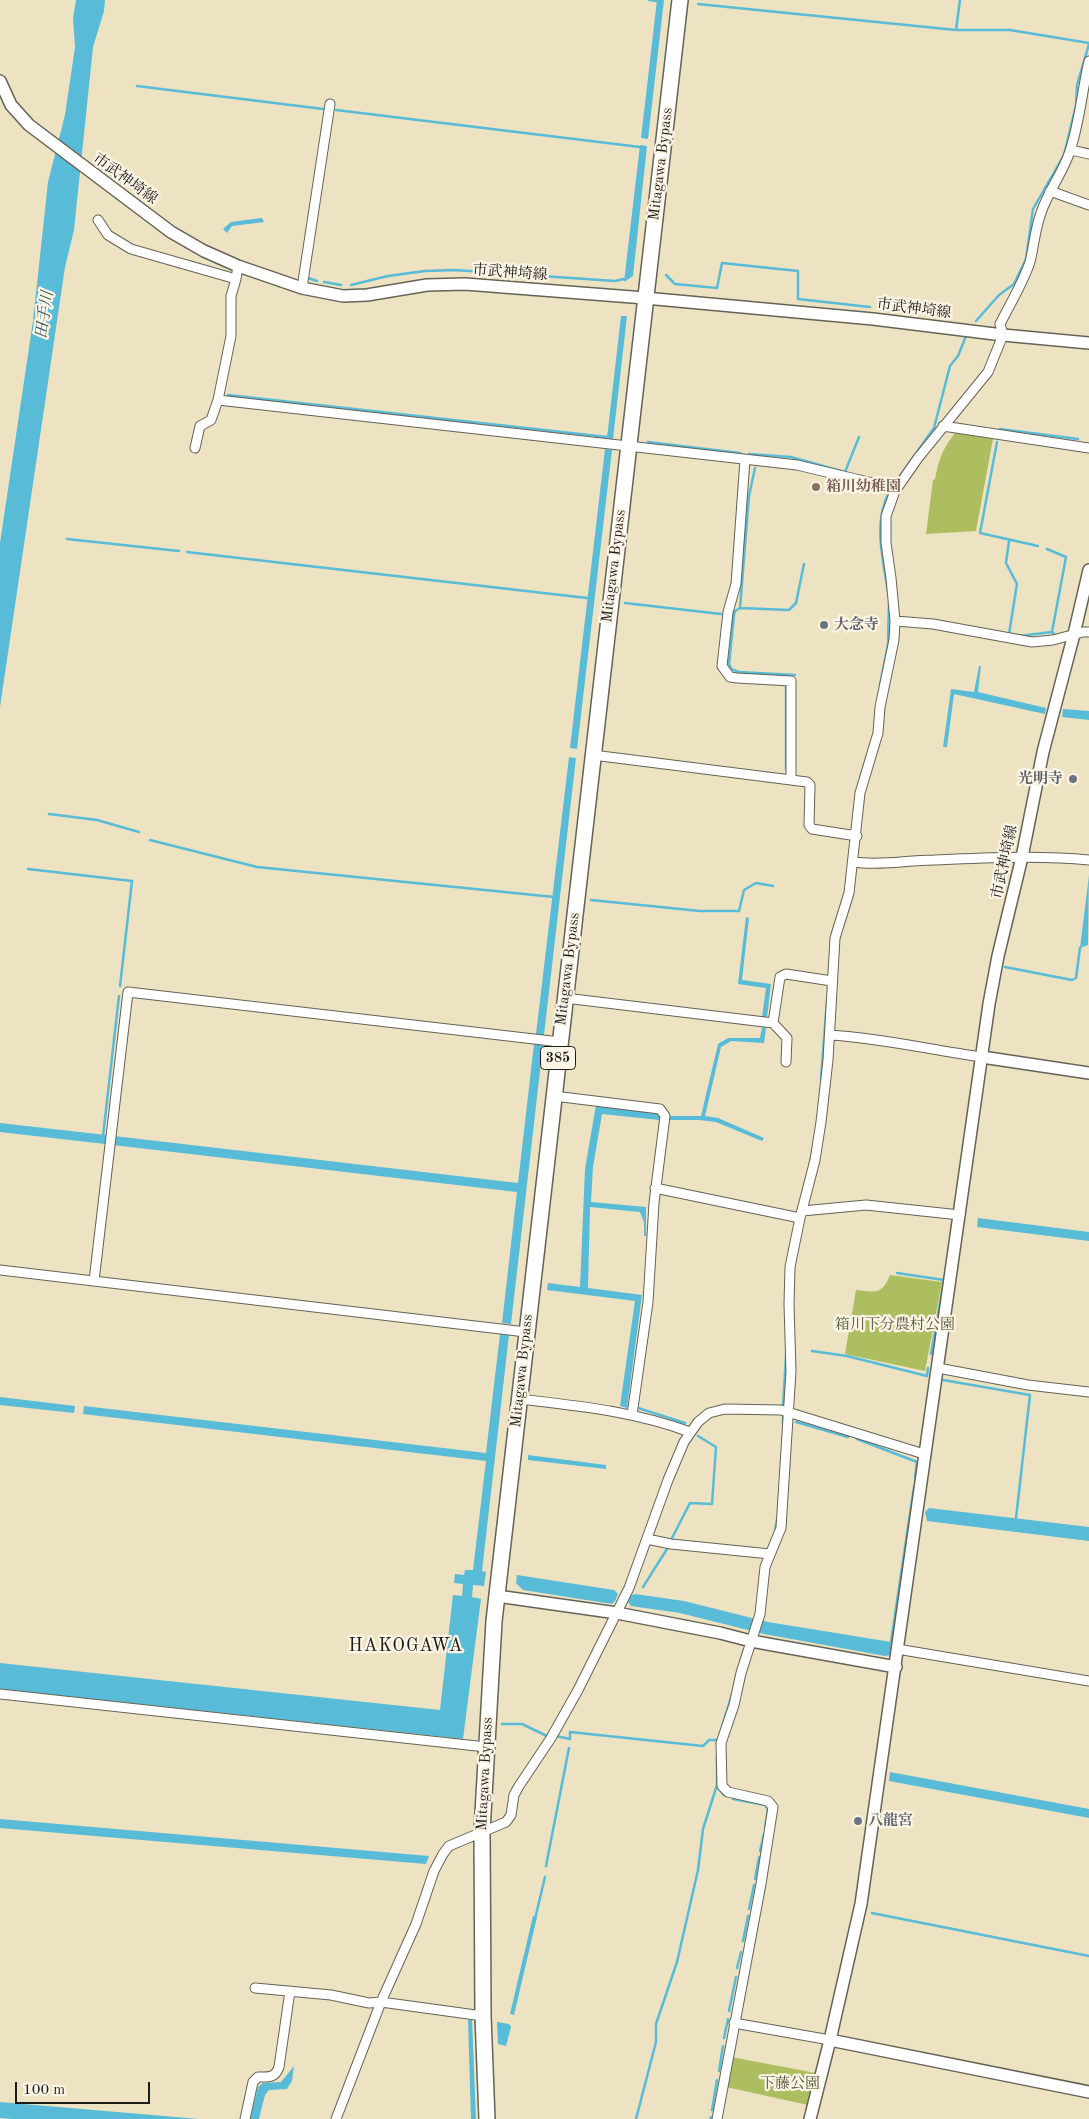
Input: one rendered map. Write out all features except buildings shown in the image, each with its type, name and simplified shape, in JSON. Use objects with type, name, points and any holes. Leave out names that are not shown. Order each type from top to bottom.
[{"type":"highway","name":"Mitagawa Bypass","points":[[487,2119],[483,2016],[482,1831],[497,1596],[680,0]]},
{"type":"main road","name":"市武神埼線","points":[[0,81],[11,105],[29,125],[171,232],[204,251],[238,266],[302,288],[343,296],[367,295],[427,285],[465,284],[873,319],[1002,335],[1089,343]]},
{"type":"main road","name":"市武神埼線","points":[[810,2119],[861,1904],[896,1667],[924,1454],[998,956],[1022,858],[1042,752],[1089,570]]},
{"type":"main road","points":[[982,1057],[1089,1073]]},
{"type":"main road","points":[[497,1596],[617,1613],[896,1667]]},
{"type":"main road","points":[[830,2040],[1089,2092]]},
{"type":"street","points":[[717,2119],[763,1874],[773,1807],[768,1801],[728,1792],[722,1786],[720,1777],[721,1743],[734,1706],[759,1617],[765,1568],[781,1528],[791,1371],[790,1267],[798,1215],[815,1160],[830,1035],[829,981],[836,938],[849,893],[854,862],[853,835],[860,793],[878,733],[880,707],[894,640],[895,621],[886,542],[886,516],[892,489],[988,372],[1002,335],[1000,324],[1029,263],[1040,216],[1050,191],[1062,172],[1086,106],[1084,80],[1089,61]]},
{"type":"street","points":[[302,288],[330,104]]},
{"type":"street","points":[[1071,150],[1089,154]]},
{"type":"street","points":[[1050,191],[1089,205]]},
{"type":"street","points":[[98,220],[108,236],[131,249],[236,279]]},
{"type":"street","points":[[195,448],[200,426],[211,420],[218,400],[231,336],[231,296],[238,266]]},
{"type":"street","points":[[218,400],[797,465],[892,489]]},
{"type":"street","points":[[942,426],[1089,448]]},
{"type":"street","points":[[745,460],[736,584],[728,612],[722,666],[730,677],[791,681],[791,778]]},
{"type":"street","points":[[895,621],[933,624],[1032,642],[1053,640],[1089,632]]},
{"type":"street","points":[[593,755],[791,778],[807,782],[810,785],[809,825],[812,829],[853,835]]},
{"type":"street","points":[[854,862],[880,865],[933,860],[1052,856],[1089,860]]},
{"type":"street","points":[[773,1023],[780,977],[786,974],[829,981]]},
{"type":"street","points":[[94,1281],[128,992],[560,1042]]},
{"type":"street","points":[[565,998],[773,1023],[787,1038],[786,1062]]},
{"type":"street","points":[[830,1035],[862,1037],[982,1057]]},
{"type":"street","points":[[554,1096],[660,1109],[665,1118],[655,1188],[648,1302],[632,1415]]},
{"type":"street","points":[[655,1188],[798,1215],[866,1205],[960,1215]]},
{"type":"street","points":[[0,1270],[526,1332]]},
{"type":"street","points":[[938,1368],[1028,1385],[1089,1392]]},
{"type":"street","points":[[519,1399],[609,1409],[690,1432]]},
{"type":"street","points":[[336,2119],[381,2002],[416,1924],[434,1871],[449,1846],[482,1831],[497,1827],[506,1822],[511,1815],[514,1795],[551,1738],[617,1613],[638,1566],[668,1480],[690,1432],[698,1422],[709,1413],[725,1409],[746,1408],[788,1412],[924,1454]]},
{"type":"street","points":[[647,1540],[770,1554]]},
{"type":"street","points":[[897,1649],[1089,1681]]},
{"type":"street","points":[[0,1694],[486,1747]]},
{"type":"street","points":[[256,1988],[331,1995],[369,2003],[381,2002],[483,2016]]},
{"type":"street","points":[[245,2119],[253,2082],[258,2077],[272,2077],[276,2074],[279,2067],[290,1991]]},
{"type":"street","points":[[734,2023],[830,2040]]},
{"type":"green space","points":[[955,433],[993,439],[976,531],[926,534],[933,480],[935,479],[944,450]]},
{"type":"green space","name":"箱川下分農村公園","points":[[890,1275],[942,1282],[925,1371],[845,1354],[856,1290],[878,1291],[884,1286]]},
{"type":"green space","name":"下藤公園","points":[[731,2057],[816,2073],[808,2105],[726,2087]]},
{"type":"water","name":"田手川","points":[[76,0],[105,0],[104,11],[93,47],[74,230],[65,267],[0,707],[0,543],[33,321],[48,182],[65,115],[75,47],[73,18]]},
{"type":"water","points":[[657,0],[664,0],[648,139],[641,138]]},
{"type":"water","points":[[640,145],[647,146],[633,276],[624,282]]},
{"type":"water","points":[[262,218],[264,222],[232,226],[227,233],[223,229],[231,222]]},
{"type":"water","points":[[621,316],[627,316],[613,439],[607,438]]},
{"type":"water","points":[[605,449],[612,450],[577,749],[570,748]]},
{"type":"water","points":[[979,666],[981,666],[978,692],[1046,708],[1045,714],[954,694],[947,747],[943,747],[951,689],[974,692]]},
{"type":"water","points":[[1063,709],[1089,711],[1089,720],[1062,717]]},
{"type":"water","points":[[569,757],[576,758],[544,1035],[536,1034]]},
{"type":"water","points":[[1089,875],[1088,945],[1080,948]]},
{"type":"water","points":[[746,917],[749,918],[742,980],[771,984],[767,1018],[762,1017],[766,988],[738,984]]},
{"type":"water","points":[[762,1027],[766,1028],[764,1043],[731,1041],[721,1047],[705,1116],[718,1118],[764,1138],[762,1141],[716,1122],[659,1120],[602,1114],[593,1167],[591,1202],[646,1207],[646,1236],[644,1236],[644,1222],[640,1212],[590,1207],[588,1288],[642,1295],[627,1408],[620,1406],[635,1301],[547,1290],[548,1283],[580,1287],[585,1169],[596,1105],[659,1113],[661,1116],[701,1116],[718,1044],[728,1038],[760,1038]]},
{"type":"water","points":[[534,1044],[543,1045],[511,1324],[502,1323],[517,1192],[113,1145],[114,1136],[518,1183]]},
{"type":"water","points":[[0,1123],[106,1135],[105,1144],[0,1132]]},
{"type":"water","points":[[978,1218],[1089,1232],[1089,1241],[977,1227]]},
{"type":"water","points":[[500,1334],[509,1335],[482,1571],[486,1572],[484,1586],[473,1585],[472,1597],[481,1599],[463,1739],[0,1689],[0,1663],[440,1710],[453,1595],[462,1596],[463,1584],[454,1583],[455,1574],[464,1575],[465,1570],[473,1570],[486,1461],[83,1414],[84,1406],[486,1453]]},
{"type":"water","points":[[0,1397],[75,1406],[74,1413],[0,1405]]},
{"type":"water","points":[[528,1455],[606,1465],[606,1469],[528,1460]]},
{"type":"water","points":[[929,1508],[1089,1527],[1089,1541],[927,1521],[925,1512]]},
{"type":"water","points":[[517,1575],[614,1590],[618,1594],[612,1604],[523,1590],[516,1583]]},
{"type":"water","points":[[635,1594],[684,1601],[768,1622],[891,1642],[890,1655],[885,1656],[764,1634],[680,1613],[631,1606],[628,1602],[630,1596]]},
{"type":"water","points":[[890,1772],[1089,1809],[1089,1818],[889,1781]]},
{"type":"water","points":[[0,1819],[429,1856],[426,1864],[0,1828]]},
{"type":"water","points":[[533,1916],[537,1917],[514,2015],[510,2014]]},
{"type":"water","points":[[468,2020],[472,2020],[476,2119],[471,2119]]},
{"type":"water","points":[[497,2022],[509,2024],[511,2027],[506,2046],[498,2044]]},
{"type":"water","points":[[294,2066],[292,2081],[287,2089],[269,2090],[265,2095],[259,2119],[250,2119],[258,2087],[263,2083],[281,2082]]},
{"type":"water","points":[[0,2102],[199,2119],[0,2118]]},
{"type":"waterway","points":[[649,0],[657,1]]},
{"type":"waterway","points":[[956,30],[960,0]]},
{"type":"waterway","points":[[698,4],[956,30],[1010,30],[1089,43]]},
{"type":"waterway","points":[[976,321],[999,295],[1014,284],[1026,259],[1033,209],[1064,155],[1076,105],[1077,85],[1089,44]]},
{"type":"waterway","points":[[137,86],[323,109]]},
{"type":"waterway","points":[[336,110],[640,147]]},
{"type":"waterway","points":[[666,275],[675,284],[717,288],[722,263],[798,271],[798,299],[870,307]]},
{"type":"waterway","points":[[351,285],[388,276],[425,271],[454,270],[615,281],[624,279]]},
{"type":"waterway","points":[[308,278],[317,281]]},
{"type":"waterway","points":[[324,282],[341,285]]},
{"type":"waterway","points":[[879,308],[908,311]]},
{"type":"waterway","points":[[892,487],[934,428],[950,366],[958,356],[966,336]]},
{"type":"waterway","points":[[228,395],[607,437]]},
{"type":"waterway","points":[[1000,429],[1078,439]]},
{"type":"waterway","points":[[749,454],[791,457],[845,472],[859,437]]},
{"type":"waterway","points":[[648,442],[740,453]]},
{"type":"waterway","points":[[997,442],[980,533],[1038,546]]},
{"type":"waterway","points":[[755,468],[749,496],[740,608],[735,611],[734,615],[729,664],[731,669],[739,672],[795,675]]},
{"type":"waterway","points":[[888,592],[880,529],[881,516],[889,492]]},
{"type":"waterway","points":[[67,539],[179,551]]},
{"type":"waterway","points":[[1009,541],[1006,563],[1017,584],[1009,634]]},
{"type":"waterway","points":[[1047,549],[1066,557],[1052,632],[1055,635]]},
{"type":"waterway","points":[[187,552],[587,598]]},
{"type":"waterway","points":[[740,608],[789,610],[796,603],[804,564]]},
{"type":"waterway","points":[[879,691],[888,644],[889,602]]},
{"type":"waterway","points":[[625,603],[721,614]]},
{"type":"waterway","points":[[1019,636],[1052,632]]},
{"type":"waterway","points":[[786,687],[786,769]]},
{"type":"waterway","points":[[857,790],[867,755]]},
{"type":"waterway","points":[[49,814],[97,820],[139,832]]},
{"type":"waterway","points":[[150,840],[257,867],[554,897]]},
{"type":"waterway","points":[[28,869],[132,881],[120,986]]},
{"type":"waterway","points":[[591,900],[700,911],[739,911],[744,890],[756,883],[773,886]]},
{"type":"waterway","points":[[1005,967],[1072,980],[1076,978],[1080,948]]},
{"type":"waterway","points":[[103,1136],[119,996]]},
{"type":"waterway","points":[[821,1079],[827,1000]]},
{"type":"waterway","points":[[810,1163],[813,1147]]},
{"type":"waterway","points":[[897,1273],[944,1280],[931,1354]]},
{"type":"waterway","points":[[812,1351],[847,1356],[927,1376],[928,1368]]},
{"type":"waterway","points":[[783,1406],[786,1356]]},
{"type":"waterway","points":[[943,1380],[1030,1395],[1016,1518]]},
{"type":"waterway","points":[[638,1408],[685,1423]]},
{"type":"waterway","points":[[783,1415],[783,1424]]},
{"type":"waterway","points":[[796,1422],[848,1437]]},
{"type":"waterway","points":[[671,1540],[690,1503],[712,1504],[716,1447],[698,1436]]},
{"type":"waterway","points":[[857,1439],[917,1462],[915,1478]]},
{"type":"waterway","points":[[891,1642],[914,1487]]},
{"type":"waterway","points":[[775,1531],[777,1519]]},
{"type":"waterway","points":[[643,1587],[667,1549]]},
{"type":"waterway","points":[[740,1662],[744,1649]]},
{"type":"waterway","points":[[717,1743],[732,1694]]},
{"type":"waterway","points":[[502,1724],[522,1724],[547,1736]]},
{"type":"waterway","points":[[556,1736],[570,1739],[570,1732],[703,1746],[709,1740],[717,1740]]},
{"type":"waterway","points":[[546,1866],[569,1748]]},
{"type":"waterway","points":[[636,2119],[656,2042],[656,2024],[677,1962],[698,1870],[703,1829],[717,1785],[717,1756]]},
{"type":"waterway","points":[[720,1790],[724,1795]]},
{"type":"waterway","points":[[733,1799],[765,1805],[768,1809],[765,1827]]},
{"type":"waterway","points":[[760,1851],[764,1834]]},
{"type":"waterway","points":[[755,1879],[759,1857]]},
{"type":"waterway","points":[[535,1919],[545,1877]]},
{"type":"waterway","points":[[749,1909],[754,1885]]},
{"type":"waterway","points":[[872,1913],[1089,1956]]},
{"type":"waterway","points":[[743,1941],[748,1916]]},
{"type":"waterway","points":[[737,1968],[741,1952]]},
{"type":"waterway","points":[[729,2011],[736,1977]]},
{"type":"waterway","points":[[724,2038],[728,2019]]},
{"type":"waterway","points":[[719,2071],[723,2046]]},
{"type":"waterway","points":[[712,2110],[717,2080]]},
{"type":"place","name":"箱川幼稚園","points":[[816,487]]},
{"type":"place","name":"大念寺","points":[[824,625]]},
{"type":"place","name":"光明寺","points":[[1073,779]]},
{"type":"place","name":"八龍宮","points":[[858,1821]]},
{"type":"district","name":"HAKOGAWA","points":[[406,1646]]}]
